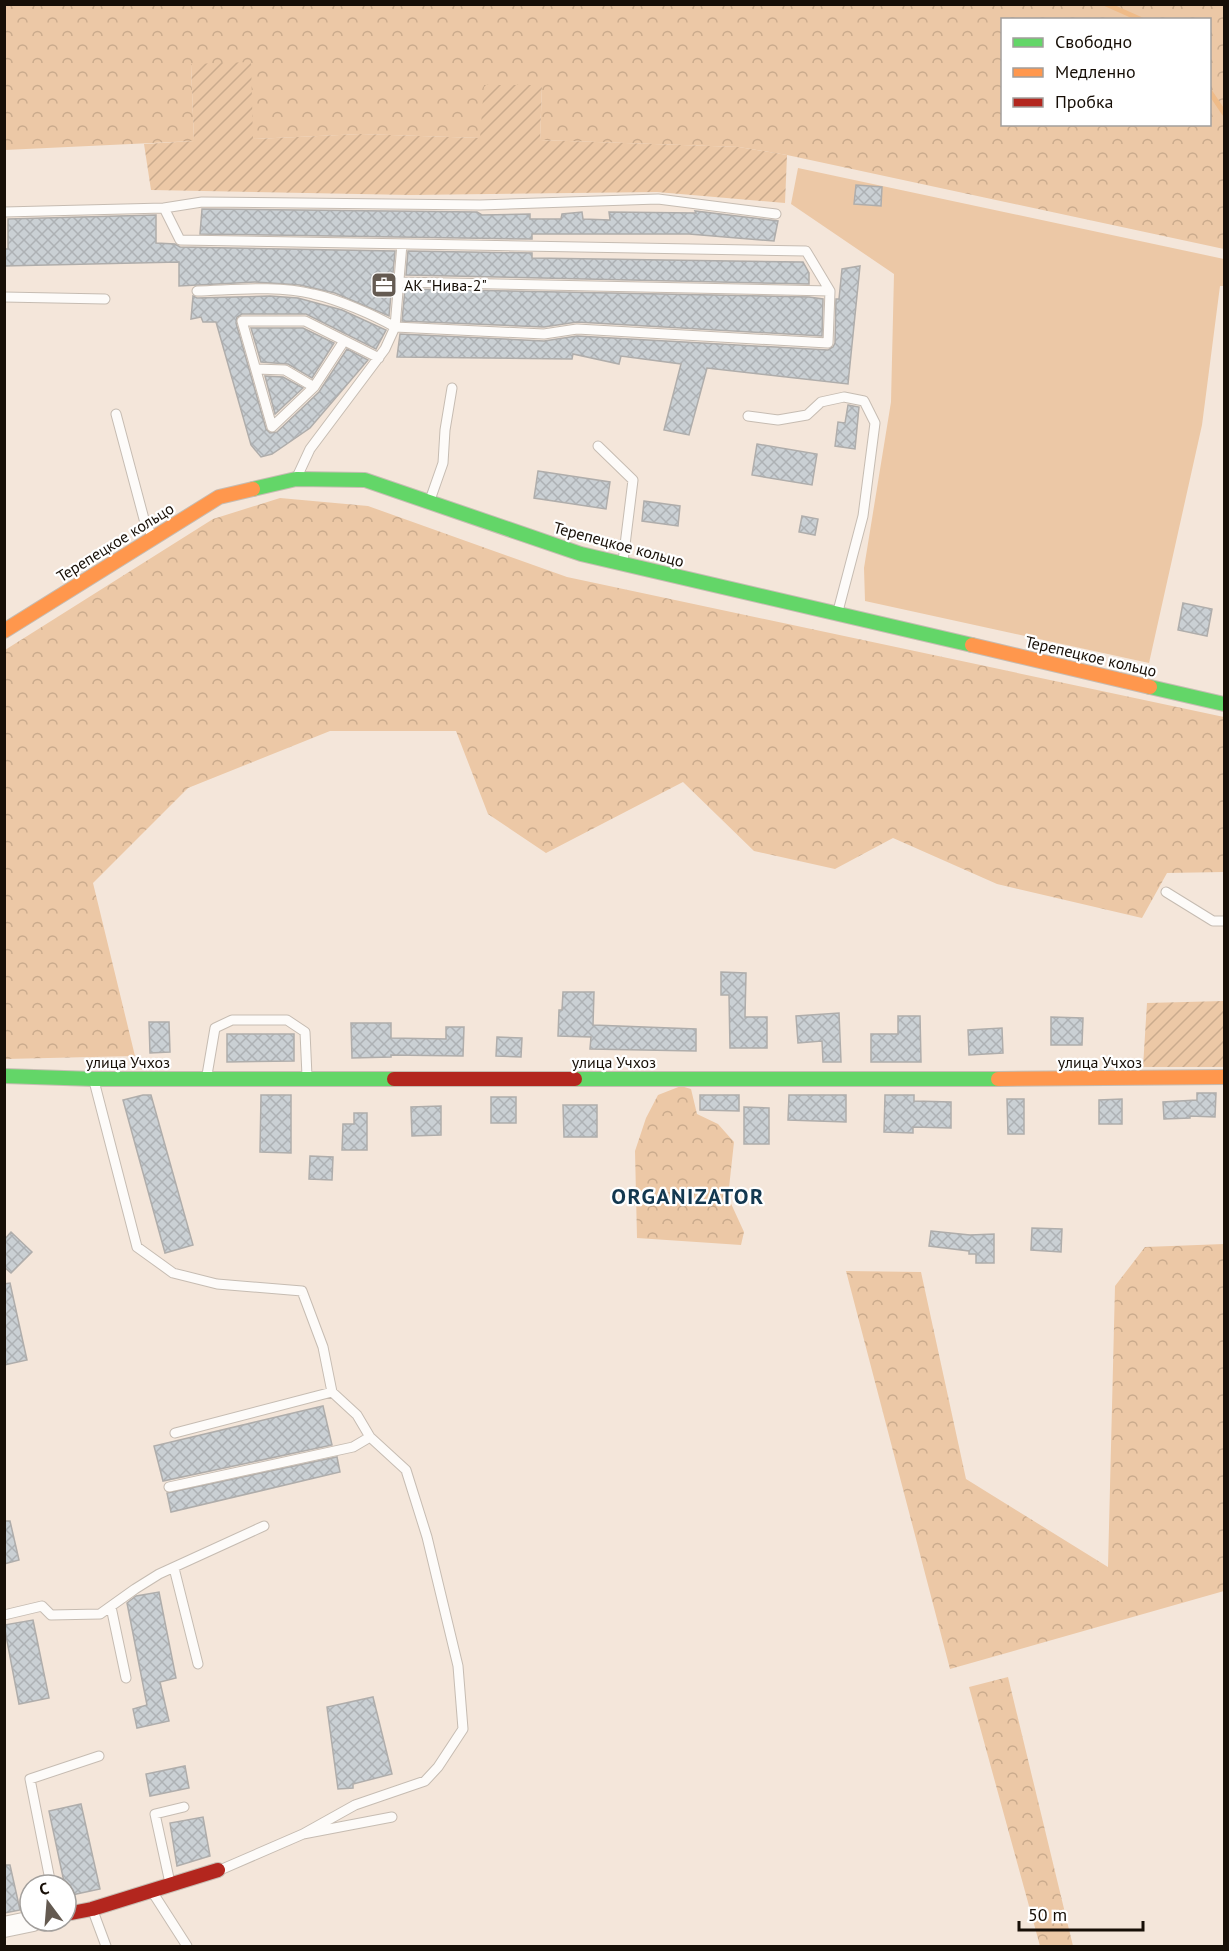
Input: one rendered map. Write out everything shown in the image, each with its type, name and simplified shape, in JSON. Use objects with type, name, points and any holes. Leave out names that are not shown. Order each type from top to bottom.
[{"type":"street","name":"Терепецкое кольцо","points":[[4,631],[219,497],[296,479],[365,480],[581,554],[1224,704]]},
{"type":"street","name":"улица Учхоз","points":[[4,1076],[94,1079],[1224,1077]]},
{"type":"street","points":[[78,1912],[218,1870]]},
{"type":"lane","points":[[4,212],[164,208],[202,202],[480,205],[658,199],[776,214]]},
{"type":"lane","points":[[164,208],[180,240],[806,251],[830,291],[828,343],[577,328],[544,334],[395,327],[379,318],[314,294],[279,290],[197,291]]},
{"type":"lane","points":[[296,479],[310,449],[385,350],[395,327],[402,244]]},
{"type":"lane","points":[[399,282],[830,291]]},
{"type":"lane","points":[[4,297],[105,299]]},
{"type":"lane","points":[[345,341],[314,387],[272,427],[242,321],[305,321],[345,341],[379,358]]},
{"type":"lane","points":[[256,369],[285,370],[314,387]]},
{"type":"lane","points":[[429,502],[442,463],[452,388]]},
{"type":"lane","points":[[748,416],[778,420],[807,415],[820,402],[844,397],[864,401],[875,423],[863,516],[837,614]]},
{"type":"lane","points":[[116,414],[144,519],[153,538]]},
{"type":"lane","points":[[598,446],[633,480],[622,563]]},
{"type":"lane","points":[[1166,892],[1213,921],[1224,921]]},
{"type":"lane","points":[[206,1078],[215,1028],[232,1020],[287,1020],[305,1032],[307,1078]]},
{"type":"lane","points":[[94,1079],[137,1247],[173,1273],[217,1284],[302,1291],[322,1347],[332,1392],[357,1415],[370,1437],[406,1470],[427,1537],[458,1666],[463,1729],[438,1767],[425,1780],[355,1805],[303,1834],[218,1870]]},
{"type":"lane","points":[[175,1433],[332,1392]]},
{"type":"lane","points":[[169,1487],[353,1447],[370,1437]]},
{"type":"lane","points":[[4,1615],[42,1606],[51,1615],[99,1614],[135,1588],[264,1526]]},
{"type":"lane","points":[[174,1568],[198,1664]]},
{"type":"lane","points":[[111,1606],[126,1678]]},
{"type":"lane","points":[[49,1873],[30,1779],[99,1756]]},
{"type":"lane","points":[[170,1885],[155,1814],[184,1807]]},
{"type":"lane","points":[[303,1834],[392,1817]]},
{"type":"lane","points":[[152,1891],[187,1947]]},
{"type":"lane","points":[[92,1909],[106,1947]]},
{"type":"green space","points":[[4,5],[1224,5],[1224,249],[787,155],[739,147],[540,140],[542,85],[480,138],[361,134],[253,139],[191,65],[194,141],[5,150]]},
{"type":"green space","points":[[251,62],[253,139],[361,134],[480,138],[484,85],[542,85],[540,140],[739,147],[787,155],[785,203],[657,192],[411,195],[151,190],[144,144],[194,141],[191,64]]},
{"type":"green space","points":[[798,168],[1224,259],[1224,286],[1220,286],[1202,425],[1149,663],[865,601],[864,568],[891,402],[894,274],[791,204]]},
{"type":"green space","points":[[280,498],[368,506],[567,577],[1224,717],[1224,872],[1167,873],[1142,918],[997,884],[893,838],[835,869],[754,851],[683,782],[546,853],[488,814],[456,731],[330,731],[188,788],[93,883],[135,1056],[5,1059],[5,650],[213,519]]},
{"type":"green space","points":[[1224,1001],[1224,1067],[1143,1067],[1147,1003]]},
{"type":"green space","points":[[681,1086],[691,1089],[697,1114],[718,1124],[734,1142],[728,1197],[744,1232],[741,1245],[637,1238],[635,1151],[646,1118],[658,1095]]},
{"type":"green space","points":[[1224,1244],[1224,1591],[950,1669],[846,1271],[921,1272],[966,1479],[1108,1567],[1115,1286],[1145,1247]]},
{"type":"green space","points":[[1008,1677],[1073,1946],[1040,1946],[969,1687]]},
{"type":"building","points":[[856,185],[882,187],[881,206],[854,204]]},
{"type":"building","points":[[202,209],[477,212],[482,215],[530,214],[530,219],[561,219],[562,214],[582,212],[583,219],[610,220],[609,212],[696,213],[695,211],[778,221],[774,241],[689,234],[532,234],[532,239],[200,234]]},
{"type":"building","points":[[156,215],[156,243],[175,244],[180,247],[395,251],[389,316],[335,293],[300,285],[255,282],[179,286],[179,262],[4,266],[4,249],[8,249],[8,219]]},
{"type":"building","points":[[408,251],[532,253],[532,258],[803,262],[809,273],[809,284],[406,275]]},
{"type":"building","points":[[860,266],[848,384],[707,368],[689,435],[664,430],[681,364],[621,356],[619,364],[573,354],[572,359],[397,357],[400,334],[544,341],[577,336],[828,350],[835,343],[836,299],[839,299],[842,269]]},
{"type":"building","points":[[405,289],[809,297],[823,299],[822,336],[577,322],[544,327],[402,321]]},
{"type":"building","points":[[193,296],[197,298],[270,296],[298,298],[342,310],[386,330],[376,349],[306,314],[242,314],[237,317],[236,323],[266,429],[270,433],[277,432],[319,392],[347,349],[368,360],[310,428],[272,454],[261,457],[251,445],[216,322],[203,322],[201,317],[191,319]]},
{"type":"building","points":[[251,328],[303,328],[334,343],[312,378],[288,364],[261,362]]},
{"type":"building","points":[[265,376],[283,377],[303,388],[275,414]]},
{"type":"building","points":[[848,405],[859,407],[855,449],[835,446],[838,422],[845,423]]},
{"type":"building","points":[[757,444],[817,454],[812,485],[752,475]]},
{"type":"building","points":[[538,471],[610,482],[606,509],[534,498]]},
{"type":"building","points":[[644,501],[680,506],[678,526],[642,521]]},
{"type":"building","points":[[802,516],[818,519],[815,535],[799,532]]},
{"type":"building","points":[[1183,603],[1212,609],[1207,636],[1178,630]]},
{"type":"building","points":[[721,972],[746,973],[745,1017],[767,1017],[767,1048],[730,1048],[729,995],[721,995]]},
{"type":"building","points":[[563,992],[594,992],[593,1025],[696,1029],[696,1051],[590,1049],[591,1037],[558,1036],[559,1010],[562,1010]]},
{"type":"building","points":[[839,1013],[841,1062],[823,1062],[822,1041],[798,1043],[796,1016]]},
{"type":"building","points":[[898,1016],[920,1016],[921,1062],[871,1062],[871,1034],[898,1034]]},
{"type":"building","points":[[1051,1017],[1083,1018],[1082,1045],[1051,1045]]},
{"type":"building","points":[[149,1022],[169,1022],[170,1052],[150,1053]]},
{"type":"building","points":[[351,1023],[391,1023],[391,1038],[446,1039],[446,1027],[464,1027],[463,1056],[391,1055],[391,1057],[352,1058]]},
{"type":"building","points":[[1002,1028],[1003,1053],[969,1055],[968,1030]]},
{"type":"building","points":[[227,1034],[294,1034],[294,1061],[227,1062]]},
{"type":"building","points":[[497,1037],[522,1038],[521,1057],[496,1056]]},
{"type":"building","points":[[1197,1093],[1216,1093],[1215,1117],[1190,1116],[1190,1118],[1164,1119],[1163,1102],[1197,1100]]},
{"type":"building","points":[[151,1095],[193,1245],[165,1253],[123,1100]]},
{"type":"building","points":[[261,1095],[291,1095],[291,1153],[260,1152]]},
{"type":"building","points":[[700,1095],[739,1095],[739,1111],[700,1110]]},
{"type":"building","points":[[789,1095],[846,1095],[846,1122],[788,1120]]},
{"type":"building","points":[[885,1095],[914,1095],[914,1101],[951,1102],[951,1128],[913,1127],[913,1133],[884,1132]]},
{"type":"building","points":[[491,1097],[516,1097],[516,1123],[491,1123]]},
{"type":"building","points":[[1007,1099],[1024,1099],[1024,1134],[1008,1134]]},
{"type":"building","points":[[1122,1099],[1122,1124],[1099,1124],[1099,1100]]},
{"type":"building","points":[[563,1105],[597,1105],[597,1137],[564,1137]]},
{"type":"building","points":[[441,1106],[441,1135],[412,1136],[411,1107]]},
{"type":"building","points":[[744,1107],[769,1108],[769,1144],[744,1144]]},
{"type":"building","points":[[354,1113],[367,1113],[367,1150],[342,1150],[343,1124],[354,1124]]},
{"type":"building","points":[[310,1156],[333,1157],[332,1180],[309,1179]]},
{"type":"building","points":[[1032,1228],[1062,1229],[1061,1252],[1031,1250]]},
{"type":"building","points":[[931,1231],[970,1235],[994,1234],[994,1263],[976,1263],[976,1254],[969,1254],[969,1251],[929,1246]]},
{"type":"building","points":[[11,1232],[32,1252],[11,1273],[4,1267],[4,1240]]},
{"type":"building","points":[[10,1283],[27,1360],[4,1365],[4,1284]]},
{"type":"building","points":[[323,1406],[332,1445],[163,1481],[154,1446]]},
{"type":"building","points":[[337,1457],[340,1472],[171,1512],[167,1493]]},
{"type":"building","points":[[4,1521],[10,1521],[19,1560],[4,1564]]},
{"type":"building","points":[[159,1592],[176,1678],[160,1682],[169,1721],[137,1728],[133,1709],[147,1705],[127,1603],[136,1596]]},
{"type":"building","points":[[33,1620],[49,1698],[19,1704],[4,1625]]},
{"type":"building","points":[[373,1697],[392,1774],[353,1784],[353,1788],[338,1789],[327,1707]]},
{"type":"building","points":[[185,1766],[189,1788],[150,1796],[146,1774]]},
{"type":"building","points":[[81,1804],[100,1889],[78,1894],[78,1873],[62,1873],[49,1811]]},
{"type":"building","points":[[203,1817],[210,1856],[177,1866],[170,1823]]},
{"type":"building","points":[[4,1865],[10,1865],[18,1910],[4,1913]]},
{"type":"waterway","points":[[1106,4],[1138,18]]},
{"type":"waterway","points":[[1211,94],[1224,113]]},
{"type":"traffic: fast","points":[[253,489],[296,479],[365,480],[581,554],[972,645]]},
{"type":"traffic: fast","points":[[1150,687],[1224,704]]},
{"type":"traffic: fast","points":[[4,1076],[94,1079],[394,1079]]},
{"type":"traffic: fast","points":[[575,1079],[998,1079]]},
{"type":"traffic: slow","points":[[4,631],[219,497],[253,489]]},
{"type":"traffic: slow","points":[[972,645],[1150,687]]},
{"type":"traffic: slow","points":[[998,1079],[1224,1077]]},
{"type":"traffic: jam","points":[[394,1079],[575,1079]]},
{"type":"traffic: jam","points":[[78,1912],[218,1870]]},
{"type":"place","name":"АК \"Нива-2\"","points":[[384,285]]},
{"type":"district","name":"ORGANIZATOR","points":[[688,1196]]}]
